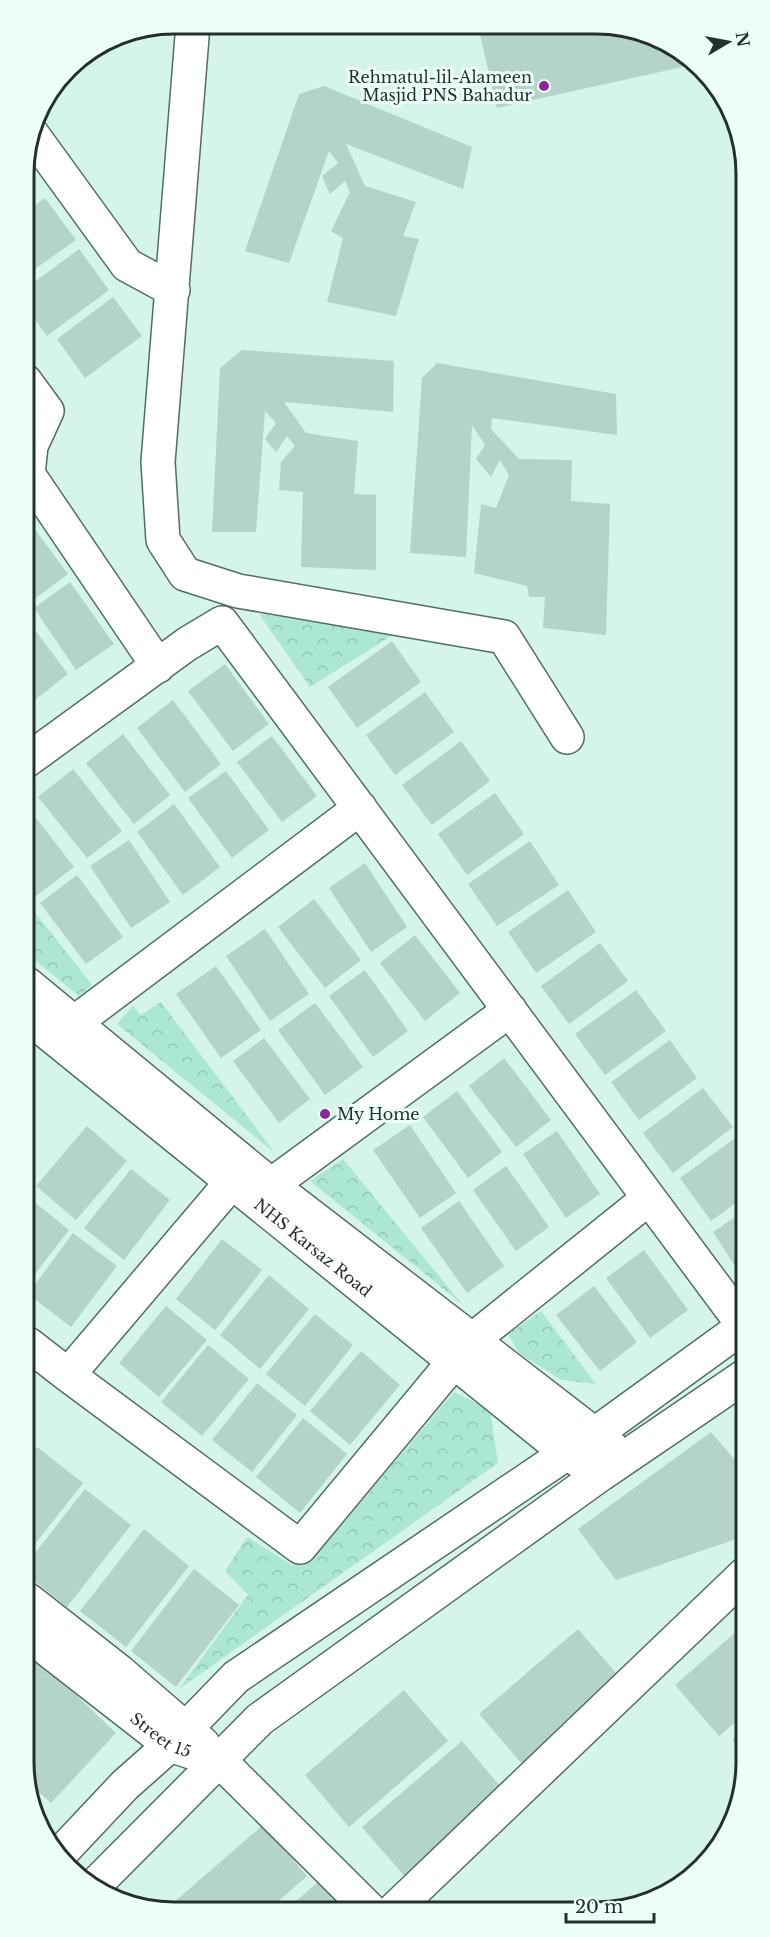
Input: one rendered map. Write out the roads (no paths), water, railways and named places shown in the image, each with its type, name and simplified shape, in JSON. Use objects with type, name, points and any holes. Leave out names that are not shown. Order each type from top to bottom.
[{"type":"street","points":[[192,35],[158,462],[163,540],[184,574],[238,591],[504,637],[567,737]]},
{"type":"street","points":[[38,143],[127,265],[173,290]]},
{"type":"street","points":[[35,394],[47,411],[35,435]]},
{"type":"street","points":[[35,484],[158,666]]},
{"type":"street","points":[[35,755],[222,622],[735,1314]]},
{"type":"street","points":[[74,1023],[360,808]]},
{"type":"street","name":"NHS Karsaz Road","points":[[34,990],[272,1185],[462,1352],[567,1453],[613,1466]]},
{"type":"street","points":[[272,1185],[510,1010]]},
{"type":"street","name":"NHS Karsaz Road","points":[[34,1022],[231,1183],[462,1352],[595,1434],[613,1466]]},
{"type":"street","points":[[68,1375],[231,1183]]},
{"type":"street","points":[[34,1349],[300,1547],[462,1352],[649,1197]]},
{"type":"street","points":[[64,1849],[124,1785],[178,1737],[236,1677],[595,1434],[735,1332]]},
{"type":"street","points":[[100,1880],[260,1719],[613,1466],[735,1383]]},
{"type":"street","points":[[401,1902],[735,1583]]},
{"type":"street","points":[[34,1606],[178,1737]]},
{"type":"street","name":"Street 15","points":[[34,1639],[178,1737],[219,1760],[362,1902]]},
{"type":"place","name":"Rehmatul-lil-Alameen Masjid PNS Bahadur","points":[[544,86]]},
{"type":"place","name":"My Home","points":[[325,1114]]}]
